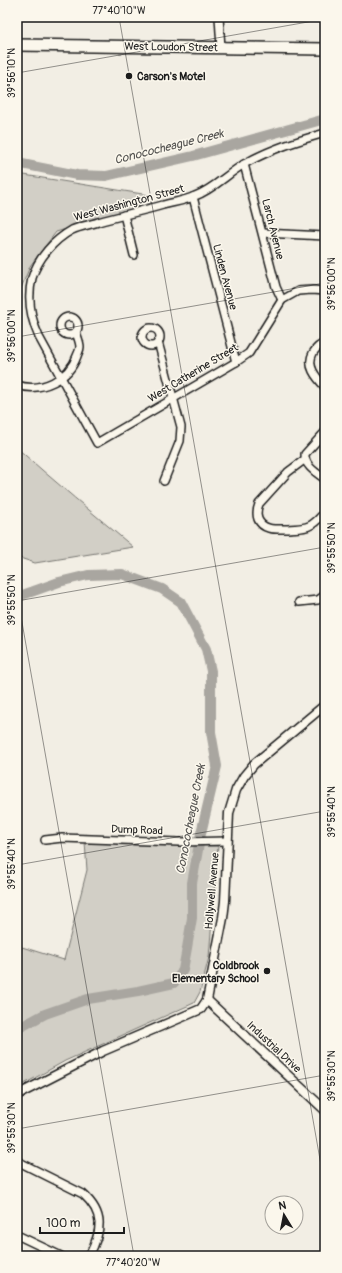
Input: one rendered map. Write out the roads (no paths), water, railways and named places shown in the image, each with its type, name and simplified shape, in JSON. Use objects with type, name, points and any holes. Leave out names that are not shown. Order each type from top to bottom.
[{"type":"highway","name":"West Loudon Street","points":[[17,46],[325,48]]},
{"type":"street","points":[[220,17],[221,48]]},
{"type":"street","name":"West Washington Street","points":[[97,443],[39,337],[34,325],[30,310],[30,287],[34,273],[44,254],[56,241],[73,230],[193,197],[206,192],[244,164],[270,151],[325,133]]},
{"type":"street","name":"Larch Avenue","points":[[244,164],[276,287],[282,300]]},
{"type":"street","name":"Linden Avenue","points":[[193,197],[236,362]]},
{"type":"street","points":[[124,215],[134,255]]},
{"type":"street","points":[[263,233],[325,236]]},
{"type":"street","points":[[282,300],[298,291],[325,291]]},
{"type":"street","name":"West Catherine Street","points":[[97,443],[249,353],[282,300]]},
{"type":"street","points":[[17,385],[32,388],[45,386],[62,378],[75,363],[80,347],[76,332]]},
{"type":"street","points":[[158,342],[181,427],[180,441],[164,481]]},
{"type":"street","points":[[325,343],[315,348],[310,358],[314,374],[325,387]]},
{"type":"street","points":[[325,432],[260,504],[257,510],[258,520],[266,528],[271,529],[303,528],[315,522],[325,512]]},
{"type":"street","points":[[304,457],[308,465],[325,480]]},
{"type":"street","points":[[299,602],[318,600],[325,595]]},
{"type":"street","name":"Hollywell Avenue","points":[[207,1000],[223,918],[229,813],[236,790],[244,776],[254,764],[325,705]]},
{"type":"street","name":"Dump Road","points":[[45,840],[62,838],[179,842],[227,841]]},
{"type":"street","points":[[17,1095],[103,1050],[201,1009],[207,1000]]},
{"type":"street","name":"Industrial Drive","points":[[207,1000],[325,1110]]},
{"type":"street","points":[[17,1161],[83,1194],[92,1202],[99,1217],[99,1230],[96,1244],[89,1256]]},
{"type":"street","points":[[17,1235],[61,1256]]},
{"type":"waterway","name":"Conococheague Creek","points":[[17,163],[77,175],[106,176],[193,156],[325,119]]},
{"type":"waterway","name":"Conococheague Creek","points":[[17,597],[59,582],[88,575],[122,574],[162,589],[181,602],[206,649],[211,671],[211,732],[217,766],[201,833],[192,883],[192,918],[183,970],[174,983],[138,991],[88,999],[45,1014],[17,1029]]},
{"type":"place","name":"Carson's Motel","points":[[129,76]]},
{"type":"place","name":"Coldbrook Elementary School","points":[[267,971]]}]
